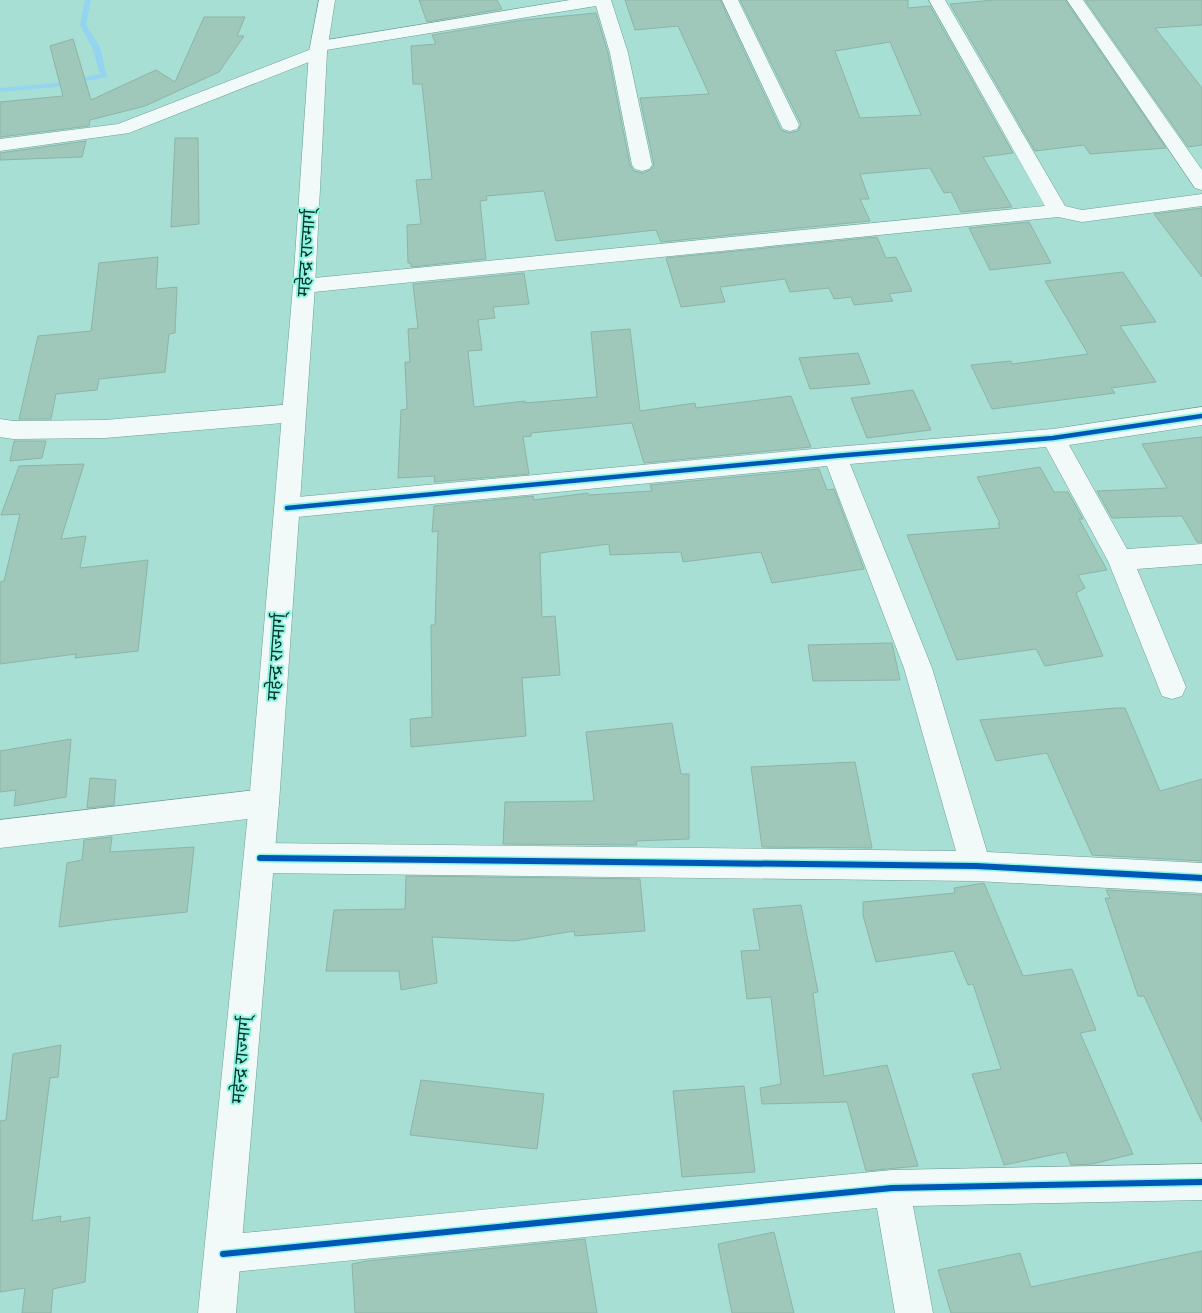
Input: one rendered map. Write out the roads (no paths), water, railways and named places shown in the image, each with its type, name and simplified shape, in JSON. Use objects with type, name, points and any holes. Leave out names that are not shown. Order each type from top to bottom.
[{"type":"main road","name":"महेन्द्र राज्मार्ग्","points":[[217,1313],[260,858],[304,286],[320,49],[328,0]]},
{"type":"main road","points":[[0,145],[122,129],[320,49],[602,0],[619,53],[642,165]]},
{"type":"main road","points":[[730,0],[790,125]]},
{"type":"main road","points":[[937,0],[1058,211]]},
{"type":"main road","points":[[1075,0],[1202,184]]},
{"type":"main road","points":[[304,286],[1058,211],[1082,216],[1202,200]]},
{"type":"main road","points":[[0,428],[13,430],[105,429],[294,413]]},
{"type":"main road","points":[[287,508],[834,456],[1053,438],[1202,416]]},
{"type":"main road","points":[[1053,438],[1120,560],[1172,687]]},
{"type":"main road","points":[[834,456],[918,668],[976,866]]},
{"type":"main road","points":[[1120,560],[1202,554]]},
{"type":"main road","points":[[0,834],[264,803]]},
{"type":"main road","points":[[260,858],[976,866],[1202,878]]},
{"type":"main road","points":[[223,1254],[892,1188],[1202,1182]]},
{"type":"main road","points":[[892,1188],[914,1313]]},
{"type":"waterway","points":[[0,90],[57,85],[104,75],[96,47],[83,25],[88,0]]}]
